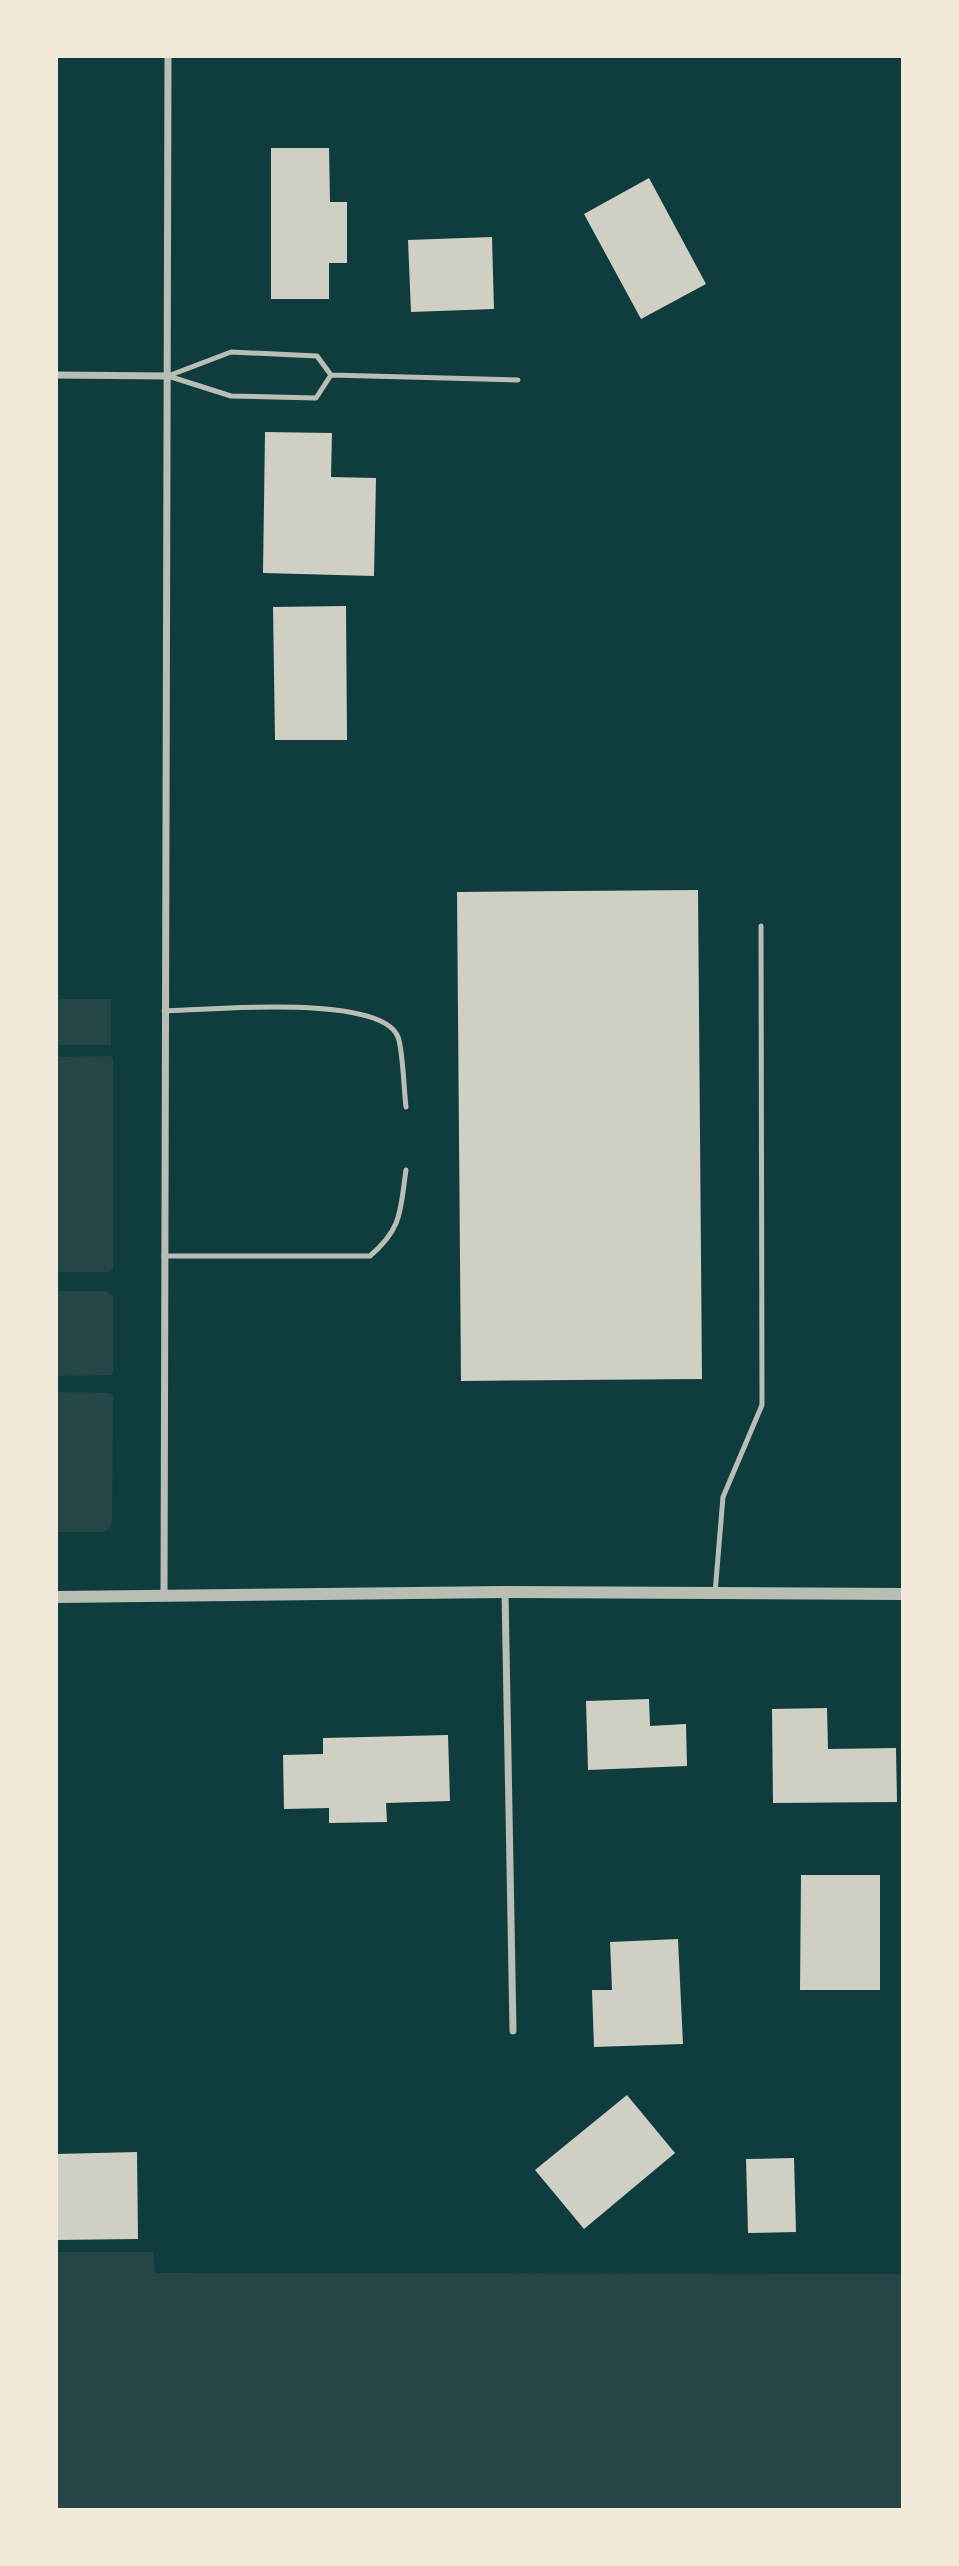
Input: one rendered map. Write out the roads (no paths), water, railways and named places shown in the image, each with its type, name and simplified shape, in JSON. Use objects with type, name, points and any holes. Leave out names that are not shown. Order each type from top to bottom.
[{"type":"street","points":[[164,1597],[168,56]]},
{"type":"street","points":[[56,375],[168,376]]},
{"type":"street","points":[[505,1592],[513,2031]]},
{"type":"street","points":[[56,1597],[505,1592],[903,1594]]},
{"type":"lane","points":[[168,376],[230,352],[317,356],[331,375]]},
{"type":"lane","points":[[168,376],[231,396],[316,398],[331,375]]},
{"type":"lane","points":[[331,375],[517,380]]},
{"type":"lane","points":[[715,1593],[723,1497],[762,1405],[761,926]]},
{"type":"lane","points":[[164,1011],[323,1007],[362,1013],[384,1022],[398,1036],[406,1107]]},
{"type":"lane","points":[[164,1256],[370,1256],[385,1243],[398,1223],[406,1170]]}]
